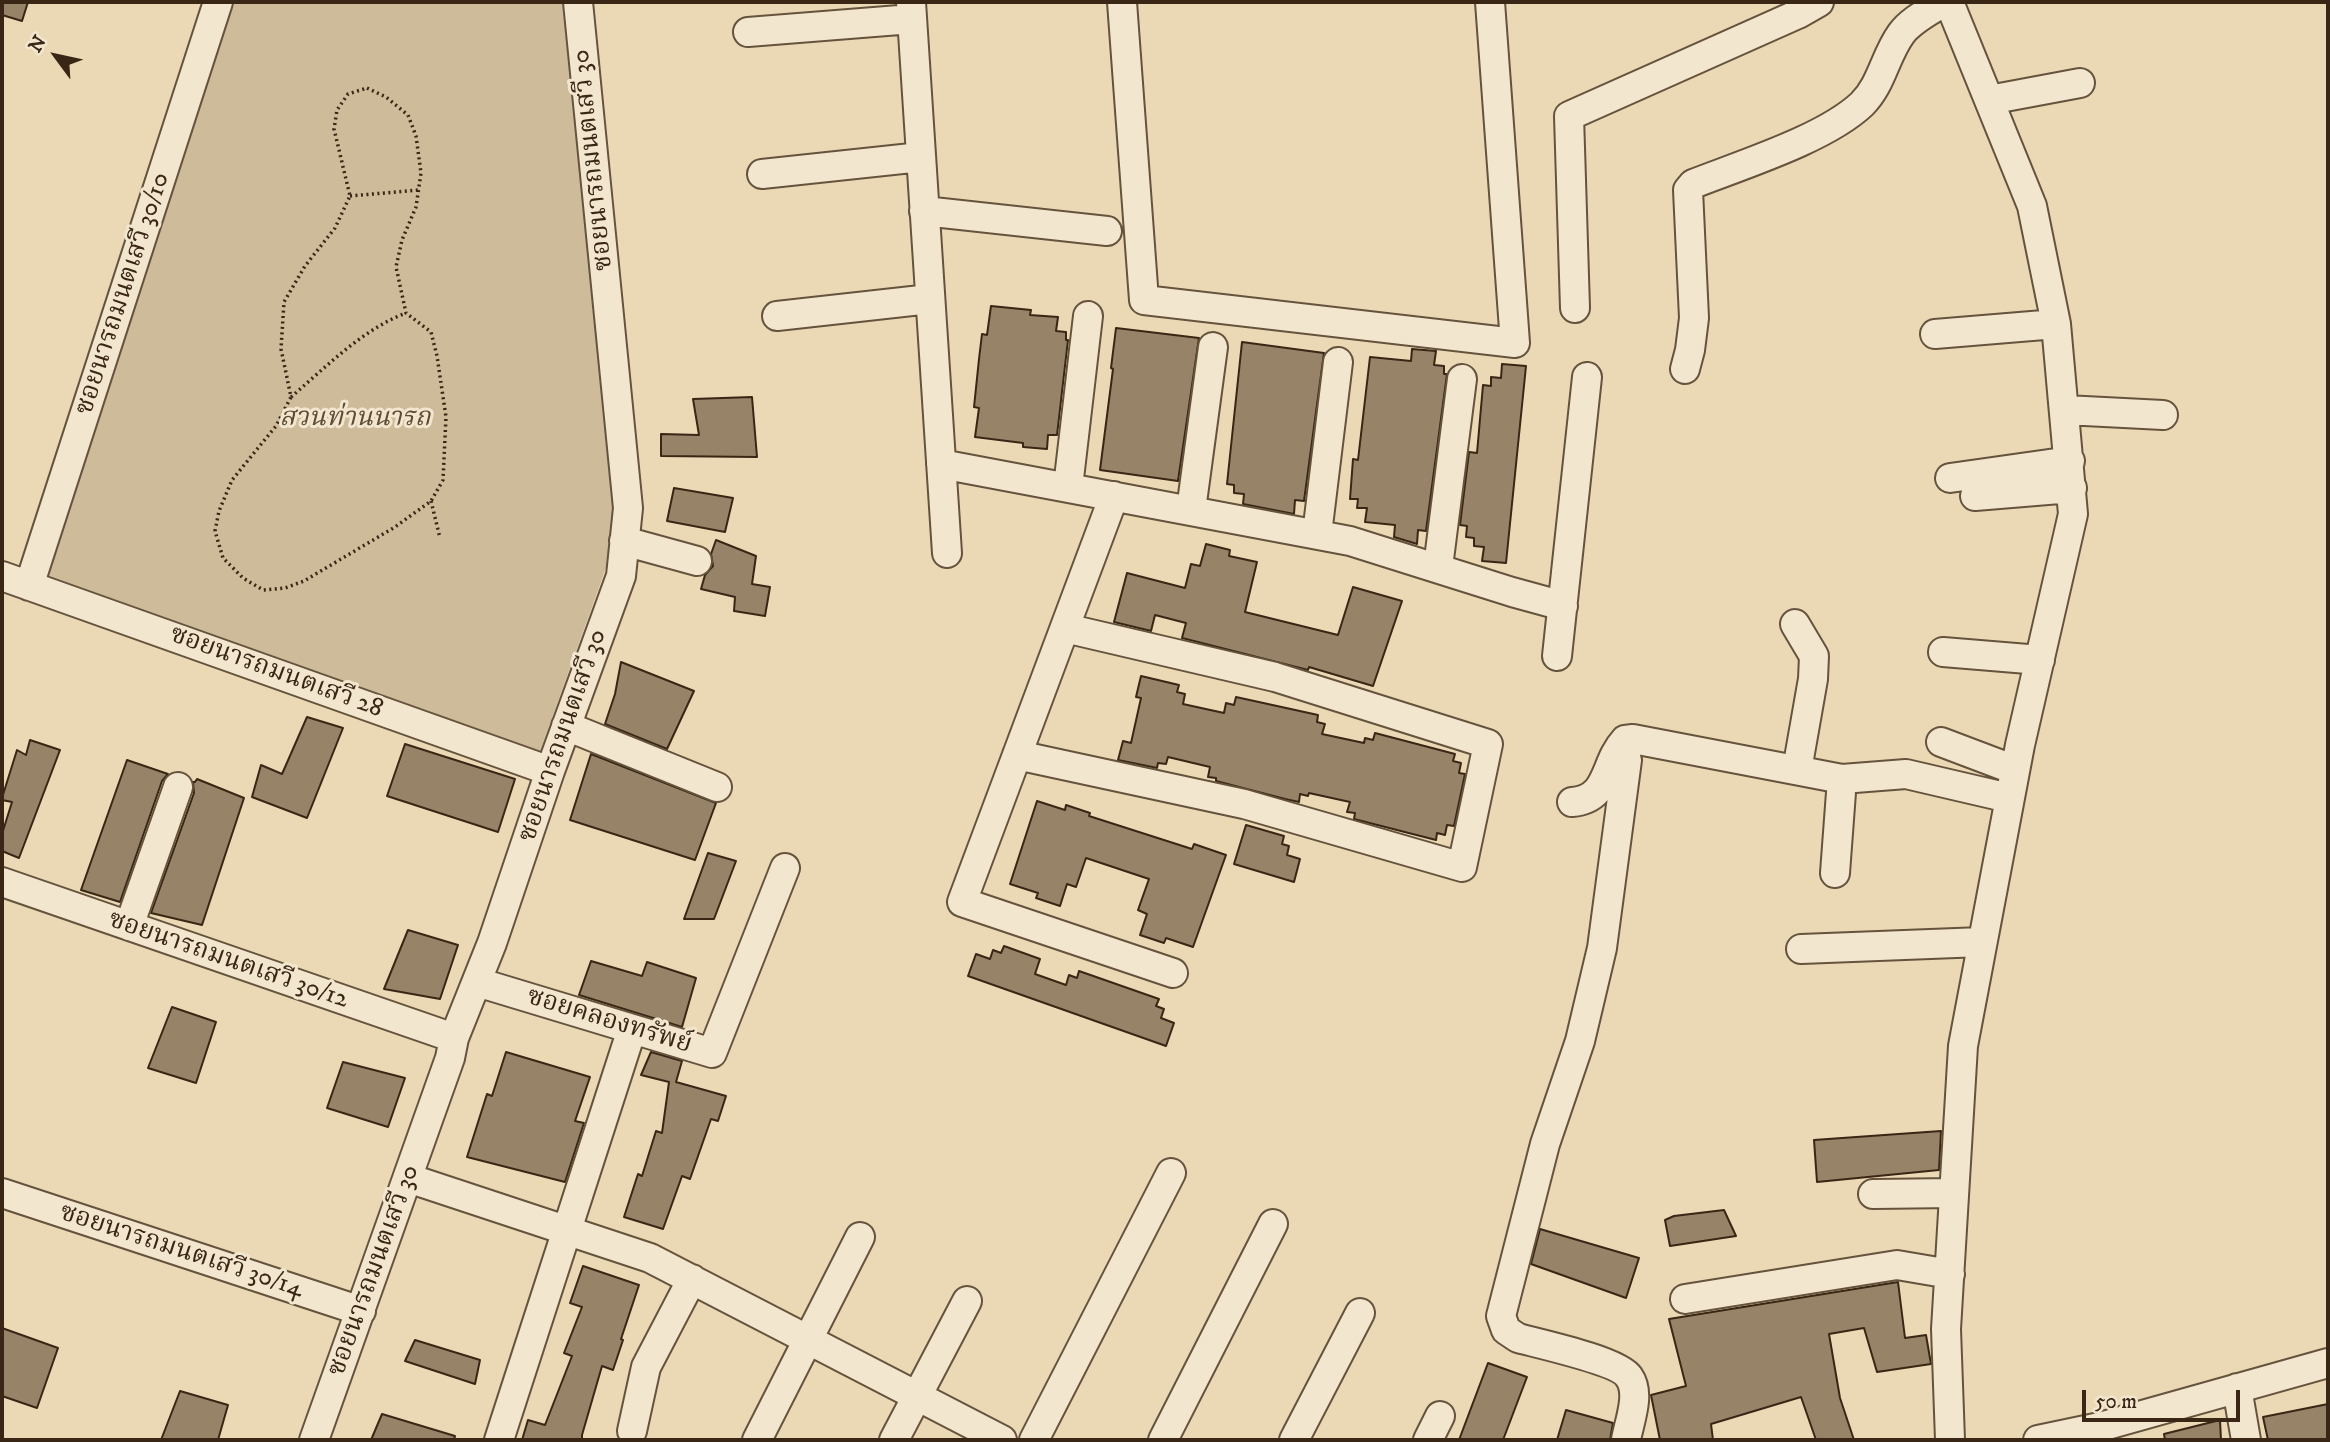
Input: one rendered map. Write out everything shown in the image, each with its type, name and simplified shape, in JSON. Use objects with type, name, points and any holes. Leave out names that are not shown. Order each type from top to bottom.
[{"type":"street","name":"ซอยนารถมนตเสวี 30/10","points":[[30,586],[218,2]]},
{"type":"street","name":"ซอยนารถมนตเสวี 30","points":[[314,1440],[408,1178],[454,1038],[492,943],[550,771],[621,576],[628,508],[579,2]]},
{"type":"street","points":[[1122,2],[1144,300],[1516,343],[1490,2]]},
{"type":"street","points":[[1575,308],[1569,116],[1798,14],[1819,2]]},
{"type":"street","points":[[1685,369],[1694,318],[1688,190],[1693,184],[1811,136],[1850,114],[1863,103],[1875,86],[1900,36],[1908,27],[1946,2],[2032,206],[2056,324],[2073,514],[2009,798],[1963,1046],[1946,1329],[1950,1440]]},
{"type":"street","points":[[748,32],[911,11],[947,553]]},
{"type":"street","points":[[1989,100],[2080,83]]},
{"type":"street","points":[[762,174],[921,158]]},
{"type":"street","points":[[924,211],[1107,231]]},
{"type":"street","points":[[777,316],[930,299]]},
{"type":"street","points":[[1068,487],[1088,316]]},
{"type":"street","points":[[1935,334],[2056,324]]},
{"type":"street","points":[[1191,510],[1213,348]]},
{"type":"street","points":[[1317,534],[1338,362]]},
{"type":"street","points":[[1557,656],[1587,377]]},
{"type":"street","points":[[1438,567],[1462,379]]},
{"type":"street","points":[[2065,410],[2163,415]]},
{"type":"street","points":[[941,464],[1350,541],[1563,606]]},
{"type":"street","points":[[1950,478],[2071,475]]},
{"type":"street","points":[[1975,496],[2071,475]]},
{"type":"street","points":[[1114,496],[962,902],[1173,973]]},
{"type":"street","points":[[624,541],[697,561]]},
{"type":"street","name":"ซอยนารถมนตเสวี 28","points":[[2,576],[550,771]]},
{"type":"street","points":[[1795,624],[1814,656],[1813,678],[1797,770]]},
{"type":"street","points":[[1017,755],[1244,804],[1462,867],[1488,744],[1275,677],[1065,628]]},
{"type":"street","points":[[1944,652],[2040,660]]},
{"type":"street","points":[[566,726],[717,787]]},
{"type":"street","points":[[1572,802],[1595,796],[1618,748],[1625,740],[1693,750],[1842,779],[1906,774],[2009,798]]},
{"type":"street","points":[[1941,741],[2015,769]]},
{"type":"street","points":[[1626,1440],[1634,1397],[1630,1377],[1617,1366],[1518,1338],[1506,1330],[1501,1316],[1545,1144],[1580,1041],[1602,948],[1627,760]]},
{"type":"street","points":[[1835,873],[1842,779]]},
{"type":"street","points":[[129,926],[178,787]]},
{"type":"street","name":"ซอยคลองทรัพย์","points":[[477,982],[712,1054],[785,868]]},
{"type":"street","name":"ซอยนารถมนตเสวี 30/12","points":[[2,882],[454,1038]]},
{"type":"street","points":[[1801,949],[1982,942]]},
{"type":"street","points":[[499,1440],[632,1029]]},
{"type":"street","points":[[1034,1440],[1171,1173]]},
{"type":"street","points":[[408,1178],[650,1258],[1002,1440]]},
{"type":"street","points":[[1873,1194],[1954,1192]]},
{"type":"street","name":"ซอยนารถมนตเสวี 30/14","points":[[2,1193],[361,1311]]},
{"type":"street","points":[[1163,1440],[1273,1224]]},
{"type":"street","points":[[757,1440],[860,1237]]},
{"type":"street","points":[[1685,1299],[1897,1265],[1950,1274]]},
{"type":"street","points":[[632,1431],[646,1367],[692,1279]]},
{"type":"street","points":[[894,1440],[967,1301]]},
{"type":"street","points":[[1294,1440],[1360,1313]]},
{"type":"street","points":[[2038,1440],[2101,1434],[2236,1388],[2328,1363]]},
{"type":"street","points":[[2236,1388],[2246,1440]]},
{"type":"path","points":[[291,397],[281,349],[284,302],[305,266],[335,228],[350,196],[334,130],[337,110],[348,94],[367,88],[386,97],[408,115],[416,136],[421,173],[419,190],[396,267],[406,313],[431,332],[443,385],[446,417],[443,480],[431,501],[395,527],[304,580],[285,588],[263,590],[243,578],[223,558],[215,531],[219,512],[232,480],[276,426],[291,397],[370,332],[392,318],[406,313]]},
{"type":"path","points":[[350,196],[419,190]]},
{"type":"path","points":[[431,501],[440,538]]},
{"type":"green space","name":"สวนท่านนารถ","points":[[228,2],[566,2],[614,500],[607,565],[540,751],[44,574]]},
{"type":"building","points":[[2,2],[28,2],[22,21],[2,15]]},
{"type":"building","points":[[991,306],[1031,310],[1030,315],[1058,317],[1056,331],[1066,332],[1068,340],[1057,435],[1048,435],[1047,449],[975,437],[979,408],[974,407],[982,334],[987,335]]},
{"type":"building","points":[[1116,328],[1199,338],[1178,481],[1100,470]]},
{"type":"building","points":[[1242,342],[1324,353],[1304,501],[1295,500],[1294,514],[1243,504],[1244,494],[1234,493],[1234,485],[1227,484]]},
{"type":"building","points":[[1412,349],[1436,351],[1434,365],[1444,366],[1444,374],[1447,374],[1426,531],[1418,530],[1417,544],[1394,537],[1395,525],[1365,522],[1367,508],[1357,508],[1358,499],[1350,499],[1353,459],[1358,460],[1370,357],[1411,361]]},
{"type":"building","points":[[1502,364],[1526,366],[1506,563],[1482,561],[1484,547],[1474,546],[1474,538],[1466,537],[1467,526],[1460,525],[1469,452],[1477,453],[1483,385],[1491,386],[1491,377],[1501,378]]},
{"type":"building","points":[[752,397],[757,457],[661,456],[661,434],[699,435],[693,399]]},
{"type":"building","points":[[674,488],[733,498],[725,532],[667,521]]},
{"type":"building","points":[[716,540],[756,556],[752,584],[770,587],[765,616],[734,611],[735,597],[701,589],[705,575],[713,566],[711,554]]},
{"type":"building","points":[[1206,544],[1230,550],[1229,556],[1257,562],[1245,612],[1338,635],[1353,587],[1402,601],[1373,686],[1309,667],[1308,670],[1182,638],[1186,623],[1155,615],[1151,631],[1114,622],[1127,573],[1185,588],[1191,564],[1200,566]]},
{"type":"building","points":[[621,662],[694,691],[667,749],[605,724],[615,694]]},
{"type":"building","points":[[1141,676],[1179,685],[1177,692],[1185,694],[1183,704],[1224,713],[1226,703],[1234,705],[1236,697],[1318,715],[1317,722],[1325,724],[1322,734],[1364,743],[1365,738],[1373,740],[1375,733],[1455,754],[1453,761],[1461,763],[1459,773],[1465,774],[1454,826],[1447,825],[1445,835],[1437,833],[1436,840],[1354,819],[1355,813],[1347,812],[1350,802],[1309,793],[1308,796],[1300,794],[1299,802],[1285,799],[1216,781],[1216,778],[1208,777],[1210,767],[1168,757],[1166,764],[1158,763],[1157,768],[1118,760],[1123,741],[1131,743],[1141,698],[1136,697]]},
{"type":"building","points":[[307,717],[343,728],[307,818],[252,797],[261,765],[282,774]]},
{"type":"building","points":[[30,740],[60,750],[19,858],[2,851],[2,834],[12,802],[2,798],[17,750],[26,755]]},
{"type":"building","points":[[405,744],[515,779],[498,832],[387,796]]},
{"type":"building","points":[[591,754],[716,803],[695,860],[570,820]]},
{"type":"building","points":[[127,760],[168,774],[162,781],[120,902],[81,890]]},
{"type":"building","points":[[197,779],[244,798],[202,925],[151,913],[194,793],[193,782]]},
{"type":"building","points":[[1037,801],[1065,810],[1066,805],[1090,813],[1089,816],[1192,849],[1194,844],[1226,855],[1193,947],[1166,938],[1164,943],[1140,935],[1147,914],[1138,910],[1149,879],[1086,858],[1076,887],[1067,884],[1060,906],[1036,898],[1038,893],[1010,884]]},
{"type":"building","points":[[1246,825],[1284,836],[1282,844],[1289,846],[1287,855],[1300,859],[1294,882],[1234,864]]},
{"type":"building","points":[[708,853],[736,861],[714,919],[684,919]]},
{"type":"building","points":[[408,930],[458,945],[440,999],[384,989]]},
{"type":"building","points":[[1004,946],[1040,959],[1035,974],[1066,985],[1069,975],[1077,978],[1079,971],[1159,999],[1156,1006],[1164,1009],[1161,1018],[1174,1023],[1166,1046],[968,976],[976,954],[990,959],[993,950],[1001,953]]},
{"type":"building","points":[[591,961],[642,976],[647,962],[696,978],[682,1027],[579,995]]},
{"type":"building","points":[[172,1007],[216,1022],[196,1083],[148,1068]]},
{"type":"building","points":[[506,1052],[590,1077],[575,1121],[584,1123],[565,1182],[467,1157],[487,1094],[492,1096]]},
{"type":"building","points":[[651,1052],[682,1061],[676,1082],[726,1096],[718,1121],[711,1119],[690,1179],[682,1176],[663,1229],[624,1217],[638,1174],[642,1176],[656,1131],[662,1133],[669,1082],[641,1075]]},
{"type":"building","points":[[343,1062],[405,1078],[388,1127],[327,1108]]},
{"type":"building","points":[[1941,1131],[1939,1170],[1817,1182],[1814,1140]]},
{"type":"building","points":[[1724,1210],[1736,1236],[1670,1246],[1665,1220],[1674,1216]]},
{"type":"building","points":[[1540,1229],[1639,1258],[1626,1298],[1531,1264]]},
{"type":"building","points":[[583,1266],[639,1285],[613,1370],[602,1366],[582,1440],[522,1440],[528,1420],[545,1425],[572,1356],[564,1353],[582,1307],[570,1303]]},
{"type":"building","points":[[1898,1282],[1905,1338],[1926,1335],[1931,1364],[1877,1372],[1864,1328],[1829,1334],[1840,1398],[1854,1440],[1816,1440],[1801,1397],[1711,1424],[1713,1440],[1660,1440],[1651,1395],[1686,1386],[1669,1319]]},
{"type":"building","points":[[2,1328],[58,1348],[37,1408],[2,1396]]},
{"type":"building","points":[[415,1340],[480,1360],[475,1384],[405,1361]]},
{"type":"building","points":[[1488,1363],[1527,1377],[1503,1440],[1459,1440]]},
{"type":"building","points":[[180,1391],[228,1405],[218,1440],[161,1440]]},
{"type":"building","points":[[2328,1404],[2328,1440],[2268,1440],[2263,1417]]},
{"type":"building","points":[[1566,1410],[1613,1423],[1610,1440],[1557,1440]]},
{"type":"building","points":[[382,1414],[455,1436],[454,1440],[371,1440]]},
{"type":"building","points":[[2220,1420],[2221,1440],[2165,1440],[2164,1434]]}]
